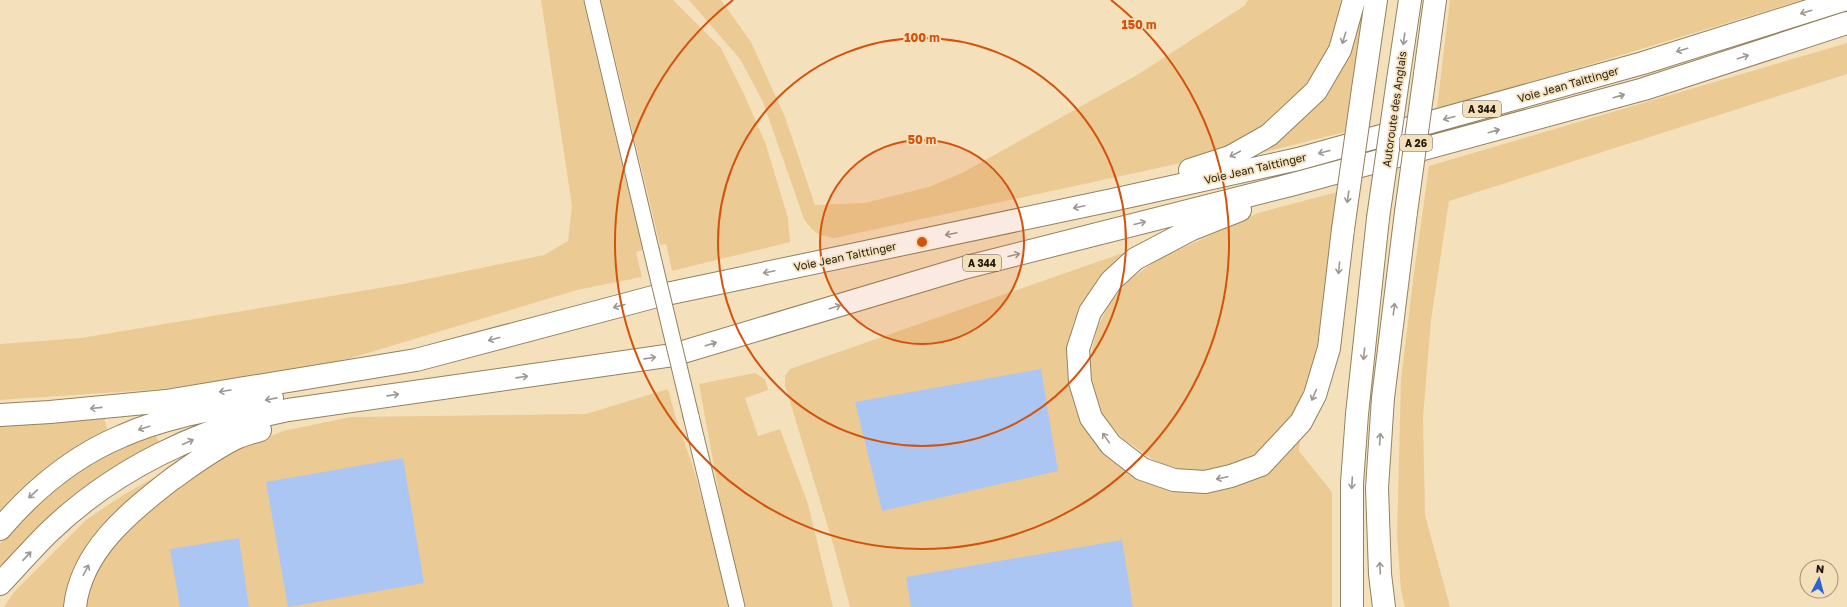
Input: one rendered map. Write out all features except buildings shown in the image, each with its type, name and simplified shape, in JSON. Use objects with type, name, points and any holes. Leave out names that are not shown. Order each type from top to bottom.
[{"type":"highway","points":[[1117,199],[1166,176],[1206,166],[1230,157],[1269,136],[1316,91],[1340,50],[1354,0]]},
{"type":"highway","points":[[1294,184],[1279,197],[1259,202],[1192,229],[1135,259],[1111,281],[1090,312],[1078,349],[1080,382],[1091,418],[1111,445],[1142,469],[1174,480],[1205,482],[1231,476],[1261,465],[1301,422],[1315,395],[1329,348],[1343,230],[1376,0]]},
{"type":"highway","name":"Autoroute des Anglais","points":[[1352,607],[1352,483],[1357,414],[1378,218],[1410,0]]},
{"type":"highway","name":"A 26","points":[[1384,607],[1380,574],[1376,488],[1383,398],[1406,212],[1435,0]]},
{"type":"highway","name":"Voie Jean Taittinger","points":[[416,360],[657,296],[1117,199],[1298,159],[1472,112],[1643,63],[1843,0]]},
{"type":"highway","name":"A 344","points":[[354,400],[673,355],[967,267],[1294,184],[1644,89],[1847,23]]},
{"type":"highway","points":[[0,415],[50,412],[166,401],[416,360]]},
{"type":"highway","points":[[0,529],[13,513],[54,475],[78,458],[123,435],[200,412],[372,379],[416,360]]},
{"type":"highway","points":[[0,584],[48,533],[86,501],[116,479],[149,459],[219,428],[254,417],[288,410],[354,400]]},
{"type":"highway","points":[[74,607],[83,575],[94,554],[111,533],[158,490],[198,460],[234,439],[280,422],[354,400]]},
{"type":"street","points":[[592,0],[737,607]]},
{"type":"shaded area","points":[[541,0],[583,0],[643,250],[636,252],[642,277],[577,290],[351,358],[301,369],[163,389],[0,400],[0,344],[81,338],[403,284],[544,255],[568,241],[572,206]]},
{"type":"shaded area","points":[[601,0],[673,0],[721,48],[744,94],[766,145],[788,218],[790,242],[672,271],[666,244],[660,245]]},
{"type":"shaded area","points":[[689,0],[721,0],[751,42],[785,117],[815,205],[865,203],[929,187],[962,173],[1137,75],[1244,6],[1248,0],[1341,0],[1337,23],[1326,56],[1290,106],[1252,138],[1195,160],[834,238],[816,233],[804,219],[763,102],[740,59]]},
{"type":"shaded area","points":[[1364,0],[1345,132],[1253,155],[1287,130]]},
{"type":"shaded area","points":[[1450,0],[1802,0],[1552,76],[1437,108]]},
{"type":"shaded area","points":[[1847,43],[1847,74],[1449,201],[1431,320],[1423,418],[1425,515],[1450,607],[1405,607],[1401,590],[1397,537],[1401,379],[1429,166]]},
{"type":"shaded area","points":[[1337,192],[1318,341],[1309,379],[1295,410],[1274,440],[1240,465],[1202,474],[1183,472],[1155,461],[1122,438],[1102,413],[1092,390],[1090,359],[1097,329],[1108,306],[1128,281],[1157,260],[1258,213]]},
{"type":"shaded area","points":[[1123,253],[1125,259],[1102,276],[1086,298],[1073,323],[1069,364],[1074,404],[1094,438],[1204,491],[1301,432],[1299,451],[1332,492],[1332,607],[850,607],[834,547],[785,385],[785,376],[790,369]]},
{"type":"shaded area","points":[[755,373],[765,379],[768,390],[745,398],[758,436],[780,429],[808,504],[833,607],[746,607],[726,532],[699,384]]},
{"type":"shaded area","points":[[668,389],[675,415],[694,470],[731,607],[84,607],[95,571],[120,537],[195,471],[225,455],[283,431],[351,417],[586,414]]},
{"type":"shaded area","points":[[104,416],[108,434],[0,513],[0,425]]},
{"type":"shaded area","points":[[154,432],[159,442],[117,468],[0,572],[0,544],[34,501],[111,448]]},
{"type":"shaded area","points":[[190,457],[148,492],[69,607],[4,607],[14,592],[86,520],[123,495]]},
{"type":"water","points":[[1041,369],[1058,471],[882,511],[855,402]]},
{"type":"water","points":[[403,458],[424,583],[288,607],[266,482]]},
{"type":"water","points":[[239,538],[249,607],[180,607],[170,549]]},
{"type":"water","points":[[1122,540],[1133,607],[911,607],[906,577]]}]
